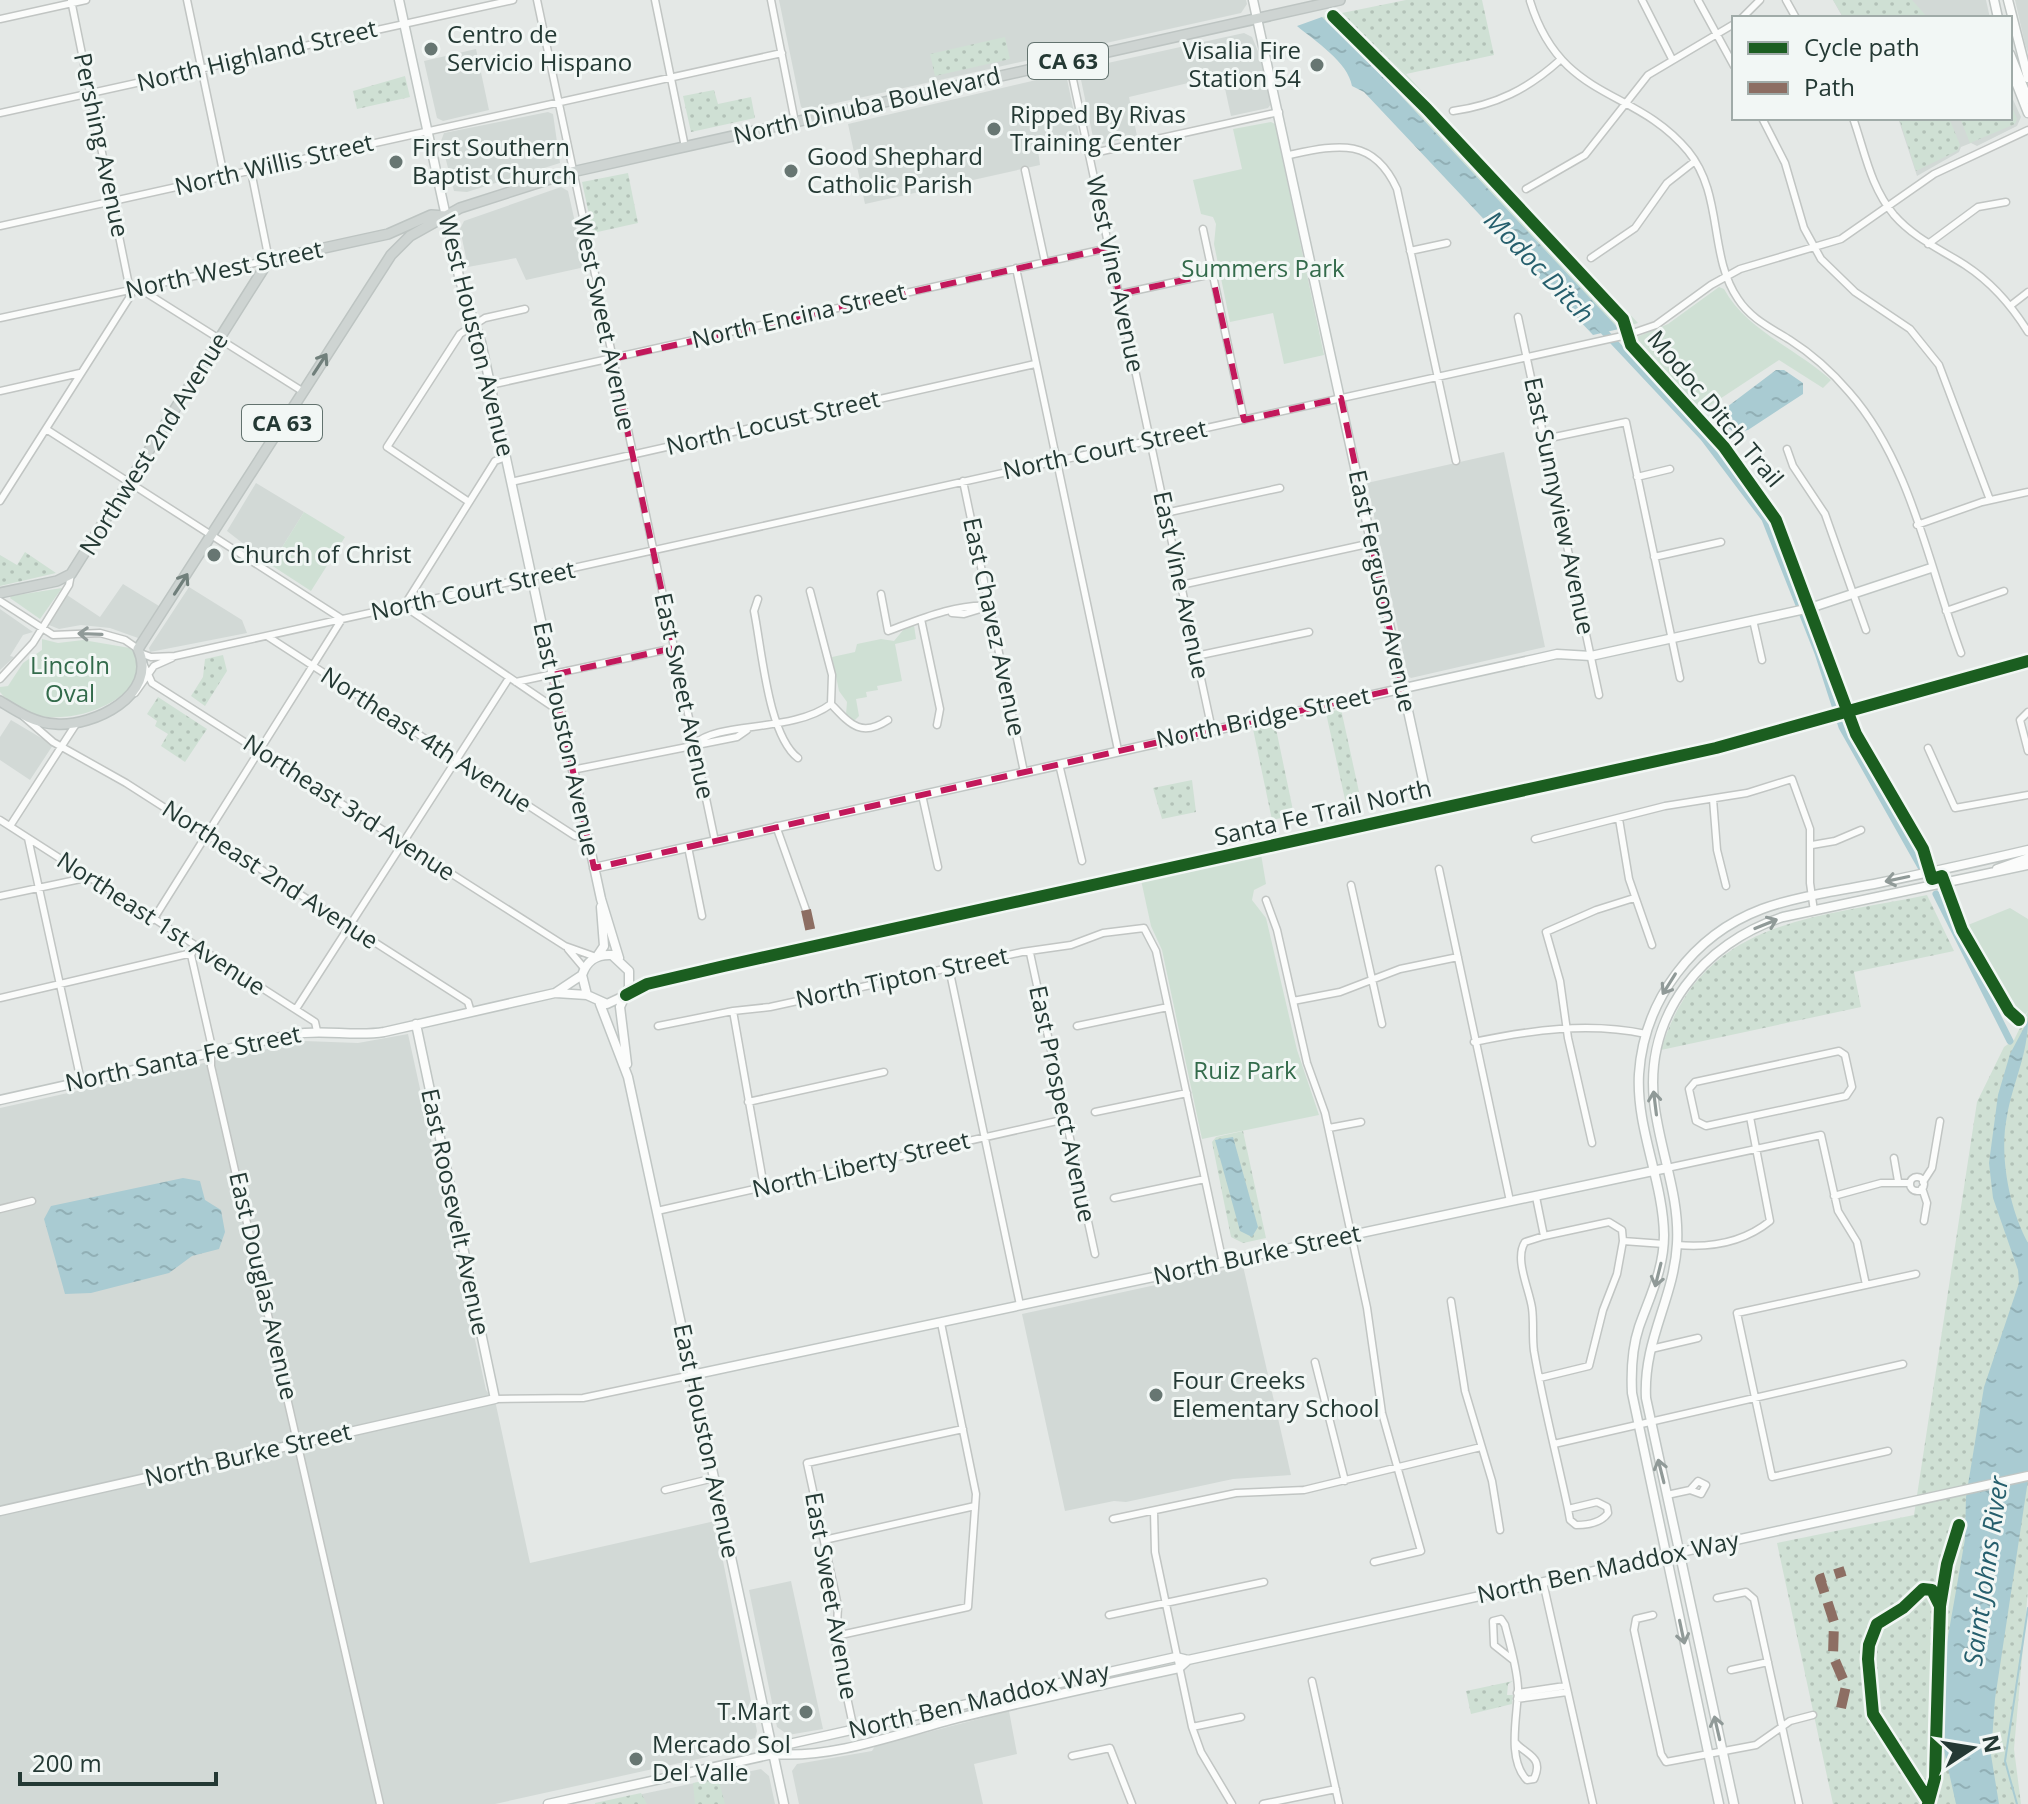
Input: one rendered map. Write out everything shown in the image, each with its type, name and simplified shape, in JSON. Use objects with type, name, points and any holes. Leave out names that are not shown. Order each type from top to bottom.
[{"type":"main road","name":"West Houston Avenue","points":[[399,0],[460,281],[490,385],[531,579]]},
{"type":"main road","name":"East Ferguson Avenue","points":[[1253,0],[1424,784]]},
{"type":"main road","name":"North Dinuba Boulevard","points":[[446,216],[484,198],[572,172],[1340,0]]},
{"type":"main road","points":[[2008,0],[2028,78]]},
{"type":"main road","points":[[2012,59],[2028,99]]},
{"type":"main road","points":[[2012,72],[2028,113]]},
{"type":"main road","name":"North West Street","points":[[269,260],[388,234],[431,215],[446,216]]},
{"type":"main road","name":"CA 63","points":[[124,700],[138,680],[140,655],[302,391],[397,247],[446,216]]},
{"type":"main road","points":[[388,234],[397,238],[397,247]]},
{"type":"main road","name":"Northwest 2nd Avenue","points":[[71,574],[269,260]]},
{"type":"main road","name":"North Bridge Street","points":[[594,868],[1557,654],[1591,656],[1672,639],[1810,608],[1931,568]]},
{"type":"main road","points":[[0,593],[57,581],[71,574]]},
{"type":"main road","name":"East Houston Avenue","points":[[531,579],[601,899],[619,958]]},
{"type":"main road","points":[[0,701],[21,715],[48,723],[76,724],[97,718],[124,700]]},
{"type":"main road","points":[[1719,1804],[1636,1424],[1632,1393],[1636,1339],[1655,1289],[1664,1244],[1639,1077],[1653,1012],[1674,974],[1708,940],[1750,914],[1811,897],[2028,850]]},
{"type":"main road","points":[[1994,872],[2009,862],[2028,858]]},
{"type":"main road","points":[[1734,1804],[1649,1419],[1645,1384],[1648,1349],[1672,1279],[1677,1245],[1676,1214],[1653,1082],[1660,1038],[1688,980],[1723,946],[1772,921],[2028,865]]},
{"type":"main road","name":"East Houston Avenue","points":[[596,957],[604,946],[601,899]]},
{"type":"main road","points":[[596,957],[619,958],[631,979],[624,996],[613,1003],[600,1004],[587,995],[583,972],[596,957]]},
{"type":"main road","name":"North Santa Fe Street","points":[[555,993],[583,972]]},
{"type":"main road","name":"North Santa Fe Street","points":[[0,1100],[317,1031],[367,1034],[555,993],[587,995]]},
{"type":"main road","name":"East Houston Avenue","points":[[624,996],[620,1012],[628,1077],[784,1804]]},
{"type":"main road","name":"East Houston Avenue","points":[[600,1004],[628,1077]]},
{"type":"main road","name":"East Roosevelt Avenue","points":[[416,1024],[495,1399]]},
{"type":"main road","name":"North Burke Street","points":[[692,1375],[1667,1168]]},
{"type":"main road","name":"North Burke Street","points":[[1,1508],[495,1399]]},
{"type":"main road","name":"North Ben Maddox Way","points":[[773,1754],[789,1744],[1176,1657],[1188,1660],[2028,1476]]},
{"type":"main road","name":"North Ben Maddox Way","points":[[548,1804],[773,1754],[793,1756],[859,1743],[1179,1668],[1188,1660]]},
{"type":"street","points":[[0,18],[86,0]]},
{"type":"street","points":[[187,0],[224,176]]},
{"type":"street","name":"North Highland Street","points":[[0,113],[513,0]]},
{"type":"street","name":"West Sweet Avenue","points":[[537,0],[654,551]]},
{"type":"street","points":[[655,0],[685,147]]},
{"type":"street","points":[[771,0],[795,122]]},
{"type":"street","points":[[1642,0],[1672,59]]},
{"type":"street","points":[[1698,0],[1732,62]]},
{"type":"street","points":[[1744,16],[1760,0]]},
{"type":"street","points":[[1530,1],[1541,33],[1560,60],[1668,132],[1695,161],[1710,194],[1727,276],[1733,292],[1750,314],[1818,361],[1868,415],[1890,454],[1961,653]]},
{"type":"street","name":"Pershing Avenue","points":[[71,2],[130,290]]},
{"type":"street","points":[[1526,189],[1585,155],[1601,139],[1648,75],[1732,25]]},
{"type":"street","name":"North Willis Street","points":[[0,226],[782,53]]},
{"type":"street","points":[[1453,111],[1501,100],[1537,80],[1560,60]]},
{"type":"street","name":"West Vine Avenue","points":[[1069,61],[1150,441]]},
{"type":"street","points":[[1089,154],[1279,112]]},
{"type":"street","points":[[1763,120],[1785,163],[1800,219],[1814,249],[1840,280],[1895,316],[1935,359],[1951,390],[1990,500]]},
{"type":"street","points":[[1854,120],[1871,176],[1888,207],[1908,230],[1966,266],[2010,306],[2028,332]]},
{"type":"street","name":"North Court Street","points":[[140,655],[175,656],[1622,336],[1656,325],[1727,276],[1759,263],[1814,249],[1848,234],[1934,174],[2028,130]]},
{"type":"street","points":[[1289,155],[1349,147],[1377,159],[1389,172],[1397,189],[1456,461]]},
{"type":"street","points":[[1591,258],[1635,228],[1667,183],[1695,161]]},
{"type":"street","points":[[1025,170],[1045,262]]},
{"type":"street","points":[[251,171],[269,260]]},
{"type":"street","points":[[1928,244],[1978,207],[2006,202]]},
{"type":"street","points":[[1203,229],[1244,420]]},
{"type":"street","points":[[1410,251],[1447,243]]},
{"type":"street","name":"North Encina Street","points":[[490,385],[1109,248]]},
{"type":"street","name":"North West Street","points":[[0,318],[269,260]]},
{"type":"street","points":[[1016,268],[1118,750]]},
{"type":"street","points":[[1119,294],[1212,274]]},
{"type":"street","points":[[147,287],[148,294],[302,391]]},
{"type":"street","points":[[0,501],[131,295],[130,290]]},
{"type":"street","points":[[2010,306],[2028,292]]},
{"type":"street","points":[[469,502],[387,447],[460,334],[474,323],[525,309]]},
{"type":"street","name":"East Sunnyview Avenue","points":[[1518,317],[1599,695]]},
{"type":"street","name":"North Locust Street","points":[[511,482],[1035,364]]},
{"type":"street","points":[[0,391],[80,373]]},
{"type":"street","points":[[1545,439],[1626,422],[1680,678]]},
{"type":"street","points":[[46,429],[342,619],[262,751],[153,920]]},
{"type":"street","name":"East Vine Avenue","points":[[1150,441],[1212,730]]},
{"type":"street","points":[[1787,449],[1793,466],[1825,514],[1866,630]]},
{"type":"street","points":[[506,457],[495,461],[404,606],[559,711]]},
{"type":"street","points":[[1637,477],[1670,469]]},
{"type":"street","name":"East Chavez Avenue","points":[[963,481],[1024,772]]},
{"type":"street","points":[[1165,513],[1280,488]]},
{"type":"street","points":[[1917,525],[1990,500],[2028,492]]},
{"type":"street","points":[[1654,557],[1721,542]]},
{"type":"street","points":[[1181,585],[1372,543]]},
{"type":"street","name":"East Sweet Avenue","points":[[654,551],[715,841]]},
{"type":"street","name":"Northwest 2nd Avenue","points":[[40,629],[69,585],[71,574]]},
{"type":"street","points":[[810,591],[832,675],[831,704],[854,727],[864,730],[875,729],[888,720]]},
{"type":"street","points":[[1946,611],[2004,591]]},
{"type":"street","points":[[881,594],[888,631],[921,619],[948,613],[964,614],[990,606]]},
{"type":"street","points":[[758,599],[754,611],[776,724],[789,751],[798,758]]},
{"type":"street","points":[[0,601],[40,629],[59,636],[100,633],[125,640],[140,655],[149,674]]},
{"type":"street","points":[[921,619],[940,709],[937,725]]},
{"type":"street","points":[[1753,620],[1762,660]]},
{"type":"street","points":[[0,679],[40,629]]},
{"type":"street","points":[[1196,656],[1309,632]]},
{"type":"street","name":"Northeast 4th Avenue","points":[[267,636],[575,836],[587,837]]},
{"type":"street","points":[[296,1009],[455,758],[512,680],[552,675],[674,648]]},
{"type":"street","points":[[124,700],[148,684],[154,666],[175,656]]},
{"type":"street","name":"Northeast 3rd Avenue","points":[[148,684],[262,751],[565,946],[596,957]]},
{"type":"street","points":[[572,770],[695,744],[701,738],[808,718],[831,704]]},
{"type":"street","points":[[2025,714],[2028,751]]},
{"type":"street","name":"Northeast 2nd Avenue","points":[[21,715],[36,730],[206,834],[468,1002],[471,1012]]},
{"type":"street","points":[[10,826],[76,724]]},
{"type":"street","points":[[1928,748],[1955,808],[2028,795]]},
{"type":"street","points":[[1059,764],[1082,861]]},
{"type":"street","points":[[1535,839],[1665,806],[1713,799],[1792,779],[1812,845],[1811,897],[1814,911]]},
{"type":"street","points":[[922,795],[938,867]]},
{"type":"street","points":[[1713,799],[1717,850],[1726,886]]},
{"type":"street","points":[[1619,819],[1634,898],[1652,945]]},
{"type":"street","name":"Northeast 1st Avenue","points":[[0,820],[296,1009],[315,1022],[317,1031]]},
{"type":"street","points":[[776,826],[806,910]]},
{"type":"street","points":[[1812,845],[1835,841],[1861,830]]},
{"type":"street","points":[[28,838],[81,1081]]},
{"type":"street","points":[[688,847],[702,916]]},
{"type":"street","points":[[1439,869],[1510,1201]]},
{"type":"street","points":[[0,896],[90,877]]},
{"type":"street","points":[[1351,885],[1382,1024]]},
{"type":"street","points":[[1592,1143],[1566,1028],[1560,981],[1546,932],[1596,910],[1634,898]]},
{"type":"street","points":[[1266,900],[1307,1063],[1329,1128],[1367,1308],[1382,1413],[1421,1551],[1374,1562]]},
{"type":"street","name":"North Tipton Street","points":[[658,1026],[770,1007],[1071,945],[1103,933],[1144,928],[1154,942],[1168,1007]]},
{"type":"street","points":[[0,998],[191,955],[195,946]]},
{"type":"street","name":"Northeast 3rd Avenue","points":[[565,946],[583,972]]},
{"type":"street","name":"East Prospect Avenue","points":[[1030,953],[1095,1254]]},
{"type":"street","name":"East Douglas Avenue","points":[[191,955],[380,1804]]},
{"type":"street","points":[[1293,1001],[1340,992],[1400,969],[1458,957]]},
{"type":"street","points":[[949,968],[1020,1305]]},
{"type":"street","points":[[1077,1026],[1168,1007],[1223,1263]]},
{"type":"street","points":[[733,1011],[764,1187]]},
{"type":"street","points":[[1474,1042],[1526,1031],[1566,1028],[1646,1034]]},
{"type":"street","points":[[1843,1052],[1850,1092],[1750,1117],[1699,1124],[1689,1089],[1692,1084],[1843,1052]]},
{"type":"street","points":[[748,1102],[884,1072]]},
{"type":"street","points":[[1095,1112],[1187,1093]]},
{"type":"street","points":[[1677,1245],[1694,1247],[1729,1242],[1770,1221],[1750,1117]]},
{"type":"street","name":"North Liberty Street","points":[[657,1211],[1066,1119]]},
{"type":"street","points":[[1923,1185],[1932,1168],[1940,1121]]},
{"type":"street","points":[[1329,1128],[1361,1122]]},
{"type":"street","name":"North Burke Street","points":[[1667,1168],[1821,1135],[1834,1196]]},
{"type":"street","points":[[1894,1158],[1898,1181]]},
{"type":"street","points":[[1866,1285],[1857,1242],[1838,1211],[1834,1196],[1898,1181],[1910,1183],[1915,1177],[1923,1185],[1927,1199],[1924,1221]]},
{"type":"street","points":[[1114,1198],[1205,1179]]},
{"type":"street","points":[[1536,1197],[1544,1236]]},
{"type":"street","points":[[0,1209],[32,1201]]},
{"type":"street","points":[[1540,1378],[1583,1369],[1590,1363],[1603,1310],[1617,1274],[1623,1241],[1622,1230],[1609,1222],[1525,1242],[1520,1253],[1532,1307],[1534,1349],[1540,1378],[1554,1444],[1568,1509],[1570,1520],[1576,1525],[1604,1519],[1608,1513],[1607,1507],[1597,1502],[1568,1509]]},
{"type":"street","points":[[1623,1241],[1664,1244]]},
{"type":"street","points":[[1888,1451],[1772,1477],[1737,1313],[1916,1274]]},
{"type":"street","points":[[1451,1301],[1465,1391],[1499,1510],[1500,1530]]},
{"type":"street","points":[[836,1636],[968,1607],[975,1482],[941,1323]]},
{"type":"street","points":[[1648,1349],[1698,1338]]},
{"type":"street","points":[[1315,1362],[1345,1481]]},
{"type":"street","points":[[1554,1444],[1649,1419],[1903,1364]]},
{"type":"street","points":[[495,1399],[592,1397],[692,1375]]},
{"type":"street","name":"East Sweet Avenue","points":[[854,1730],[836,1636],[838,1606],[807,1463],[963,1429]]},
{"type":"street","points":[[1113,1519],[1236,1493],[1304,1490],[1481,1447]]},
{"type":"street","points":[[665,1490],[714,1478]]},
{"type":"street","points":[[1667,1495],[1690,1490]]},
{"type":"street","points":[[824,1540],[975,1506]]},
{"type":"street","points":[[1154,1511],[1155,1552],[1192,1727],[1201,1752],[1232,1804]]},
{"type":"street","points":[[1109,1615],[1264,1582]]},
{"type":"street","points":[[1543,1582],[1593,1804]]},
{"type":"street","points":[[1717,1598],[1750,1593],[1799,1804]]},
{"type":"street","points":[[1653,1615],[1636,1619],[1634,1630],[1661,1757],[1666,1762],[1756,1745],[1782,1727],[1813,1715]]},
{"type":"street","points":[[1513,1660],[1494,1645],[1491,1628],[1497,1619],[1505,1625],[1513,1660],[1517,1696],[1513,1721],[1515,1742],[1524,1779],[1534,1779],[1537,1773],[1533,1755],[1515,1742]]},
{"type":"street","points":[[1731,1670],[1768,1662]]},
{"type":"street","points":[[1312,1681],[1339,1804]]},
{"type":"street","points":[[1517,1696],[1566,1689]]},
{"type":"street","points":[[1192,1727],[1241,1717]]},
{"type":"street","points":[[1072,1756],[1110,1748],[1132,1804]]},
{"type":"street","points":[[1263,1804],[1336,1789]]},
{"type":"highlighted area","points":[[1109,248],[1119,294],[1212,274],[1244,420],[1341,398],[1402,688],[594,868],[552,675],[674,648],[612,359]]},
{"type":"shaded area","points":[[779,0],[1246,0],[1247,4],[1241,13],[805,110],[801,107]]},
{"type":"shaded area","points":[[1833,0],[1986,0],[1990,16],[1842,16]]},
{"type":"shaded area","points":[[2015,0],[2028,0],[2028,53],[2025,44]]},
{"type":"shaded area","points":[[1244,33],[1252,37],[1260,56],[1271,104],[1268,108],[1231,116],[1222,75],[1129,97],[1137,136],[1098,145],[1094,142],[1080,75],[1085,68]]},
{"type":"shaded area","points":[[476,49],[489,110],[443,121],[437,118],[424,61]]},
{"type":"shaded area","points":[[1062,74],[1067,79],[1080,141],[1038,150],[1040,165],[865,204],[848,124]]},
{"type":"shaded area","points":[[2012,97],[2021,117],[2017,126],[1977,146],[1971,143],[1961,147],[1959,152],[1917,176],[1899,120],[2012,120]]},
{"type":"shaded area","points":[[548,112],[553,114],[560,163],[467,192],[454,191],[441,141],[444,133]]},
{"type":"shaded area","points":[[561,187],[568,191],[585,267],[526,280],[516,258],[468,267],[460,229],[464,221]]},
{"type":"shaded area","points":[[1504,452],[1545,647],[1411,678],[1408,676],[1367,483]]},
{"type":"shaded area","points":[[256,483],[304,512],[271,565],[227,531]]},
{"type":"shaded area","points":[[123,584],[159,606],[138,638],[110,628],[81,625],[59,629],[49,625],[67,595],[100,617]]},
{"type":"shaded area","points":[[189,587],[242,620],[247,633],[150,652],[149,648]]},
{"type":"shaded area","points":[[0,609],[33,632],[23,635],[10,656],[14,657],[0,670]]},
{"type":"shaded area","points":[[11,720],[53,745],[30,780],[0,760],[0,737]]},
{"type":"shaded area","points":[[408,1034],[486,1390],[496,1405],[530,1563],[715,1521],[757,1731],[755,1738],[718,1749],[707,1757],[495,1804],[0,1804],[0,1108],[304,1041],[358,1043]]},
{"type":"shaded area","name":"Four Creeks Elementary School","points":[[1243,1266],[1291,1475],[1233,1479],[1126,1502],[1114,1501],[1065,1511],[1022,1314]]},
{"type":"shaded area","points":[[791,1581],[823,1729],[788,1735],[777,1727],[749,1590]]},
{"type":"shaded area","points":[[1009,1711],[1017,1754],[974,1764],[983,1804],[799,1804],[792,1771],[797,1764],[872,1751],[875,1746]]},
{"type":"shaded area","points":[[761,1769],[769,1776],[775,1804],[595,1804]]},
{"type":"green space","points":[[1406,0],[1482,0],[1494,55],[1406,74],[1337,14]]},
{"type":"green space","points":[[1833,0],[1912,0],[1926,16],[1843,16]]},
{"type":"green space","points":[[1337,14],[1406,74],[1440,111],[1445,122],[1452,125],[1512,188],[1517,200],[1525,202],[1577,258],[1582,269],[1590,272],[1638,323],[1619,329],[1389,83],[1322,17]]},
{"type":"green space","points":[[1005,37],[1010,59],[935,76],[930,54]]},
{"type":"green space","points":[[405,76],[410,97],[357,109],[353,91]]},
{"type":"green space","points":[[714,90],[718,104],[751,97],[755,118],[691,132],[683,96]]},
{"type":"green space","points":[[2012,107],[2017,119],[2015,124],[1970,143],[1961,120],[2012,120]]},
{"type":"green space","points":[[1900,120],[1950,120],[1960,145],[1957,151],[1916,171]]},
{"type":"green space","name":"Summers Park","points":[[1271,122],[1275,124],[1324,355],[1284,364],[1273,313],[1230,322],[1214,244],[1216,224],[1213,217],[1201,214],[1193,180],[1242,169],[1233,129]]},
{"type":"green space","points":[[628,173],[638,223],[593,233],[582,182]]},
{"type":"green space","points":[[1719,287],[1759,328],[1831,380],[1823,388],[1779,360],[1697,414],[1632,339],[1668,324]]},
{"type":"green space","points":[[304,512],[345,537],[311,591],[271,565]]},
{"type":"green space","points":[[25,552],[56,573],[0,586],[0,555],[17,565]]},
{"type":"green space","points":[[62,588],[40,619],[10,598],[11,596]]},
{"type":"green space","points":[[914,625],[916,639],[895,644],[902,681],[877,686],[878,690],[866,692],[867,697],[856,699],[859,716],[853,722],[846,715],[847,702],[839,691],[832,657],[855,652],[857,644],[881,639],[894,641],[904,629]]},
{"type":"green space","name":"Lincoln Oval","points":[[42,639],[58,643],[83,640],[130,648],[139,664],[136,680],[122,695],[100,708],[75,716],[47,717],[22,710],[0,692],[0,687],[8,686],[23,663],[42,650]]},
{"type":"green space","points":[[223,655],[227,671],[205,706],[191,696],[203,677],[205,659]]},
{"type":"green space","points":[[158,697],[207,729],[185,762],[161,746],[168,734],[155,726],[157,721],[147,714]]},
{"type":"green space","points":[[1341,709],[1361,801],[1346,804],[1326,713]]},
{"type":"green space","points":[[1275,724],[1294,815],[1272,820],[1253,729]]},
{"type":"green space","points":[[1192,780],[1196,812],[1162,819],[1153,788]]},
{"type":"green space","name":"Ruiz Park","points":[[1261,854],[1266,884],[1254,890],[1252,900],[1266,918],[1297,1050],[1319,1115],[1202,1139],[1162,950],[1151,926],[1141,880]]},
{"type":"green space","points":[[1927,895],[1954,951],[1854,972],[1861,1007],[1661,1050],[1679,1006],[1704,973],[1733,949],[1766,932],[1803,920]]},
{"type":"green space","points":[[2010,908],[2028,919],[2028,1011],[2023,1017],[2016,1014],[1968,925]]},
{"type":"green space","points":[[2028,1011],[2028,1590],[2014,1749],[2021,1804],[1833,1804],[1777,1543],[1914,1515],[1977,1102],[2004,1047],[2014,1040]]},
{"type":"green space","points":[[1243,1131],[1266,1238],[1243,1243],[1231,1237],[1212,1142],[1216,1137]]},
{"type":"green space","points":[[1513,1681],[1508,1684],[1507,1695],[1513,1695],[1512,1704],[1471,1714],[1466,1691]]},
{"type":"green space","points":[[718,1778],[725,1804],[695,1804],[693,1783]]},
{"type":"green space","points":[[641,1793],[647,1804],[595,1804],[595,1803]]},
{"type":"water","points":[[1322,17],[1389,83],[1619,329],[1593,335],[1364,92],[1352,86],[1338,60],[1297,26]]},
{"type":"water","points":[[1776,370],[1784,370],[1803,383],[1803,394],[1748,430],[1735,433],[1717,419],[1719,413]]},
{"type":"water","name":"Saint Johns River","points":[[2028,1020],[2026,1045],[2010,1104],[2004,1147],[2011,1198],[2028,1243],[2028,1480],[1995,1699],[1991,1755],[1999,1804],[1956,1804],[1944,1750],[1946,1648],[1965,1539],[1966,1497],[1984,1387],[2019,1283],[2018,1270],[1993,1198],[1989,1163],[1998,1095],[2010,1054]]},
{"type":"water","points":[[1233,1137],[1258,1227],[1252,1237],[1240,1231],[1215,1140]]},
{"type":"water","points":[[183,1178],[200,1181],[205,1200],[221,1210],[225,1232],[219,1249],[192,1256],[169,1273],[91,1293],[65,1294],[44,1219],[51,1206]]},
{"type":"waterway","name":"Modoc Ditch","points":[[1599,326],[1703,437],[1765,519],[1818,653],[1842,727],[1921,867]]},
{"type":"waterway","name":"Modoc Ditch","points":[[1936,894],[2010,1041]]},
{"type":"waterway","points":[[2017,1804],[2005,1761],[2028,1608]]},
{"type":"marked path","points":[[806,910],[814,947]]},
{"type":"marked path","points":[[1841,1708],[1846,1686],[1833,1656],[1834,1622],[1820,1579],[1845,1571]]},
{"type":"cycle path","name":"Modoc Ditch Trail","points":[[1333,16],[1427,109],[1623,319],[1631,345],[1724,447],[1776,520],[1856,734],[1923,849],[1932,879],[1942,876],[1962,930],[2009,1011],[2019,1020]]},
{"type":"cycle path","name":"Santa Fe Trail North","points":[[626,995],[647,984],[724,966],[1716,748],[2028,661]]},
{"type":"cycle path","points":[[1928,1804],[1935,1778],[1940,1606],[1947,1564],[1959,1525]]},
{"type":"cycle path","points":[[1928,1800],[1873,1714],[1868,1659],[1869,1645],[1877,1624],[1903,1608],[1923,1589],[1932,1590],[1940,1606]]},
{"type":"place","name":"Centro de Servicio Hispano","points":[[431,49]]},
{"type":"place","name":"Visalia Fire Station 54","points":[[1317,65]]},
{"type":"place","name":"Ripped By Rivas Training Center","points":[[994,129]]},
{"type":"place","name":"First Southern Baptist Church","points":[[396,162]]},
{"type":"place","name":"Good Shephard Catholic Parish","points":[[791,171]]},
{"type":"place","name":"Church of Christ","points":[[214,555]]},
{"type":"place","name":"Four Creeks Elementary School","points":[[1156,1395]]},
{"type":"place","name":"T.Mart","points":[[806,1712]]},
{"type":"place","name":"Mercado Sol Del Valle","points":[[636,1759]]}]
